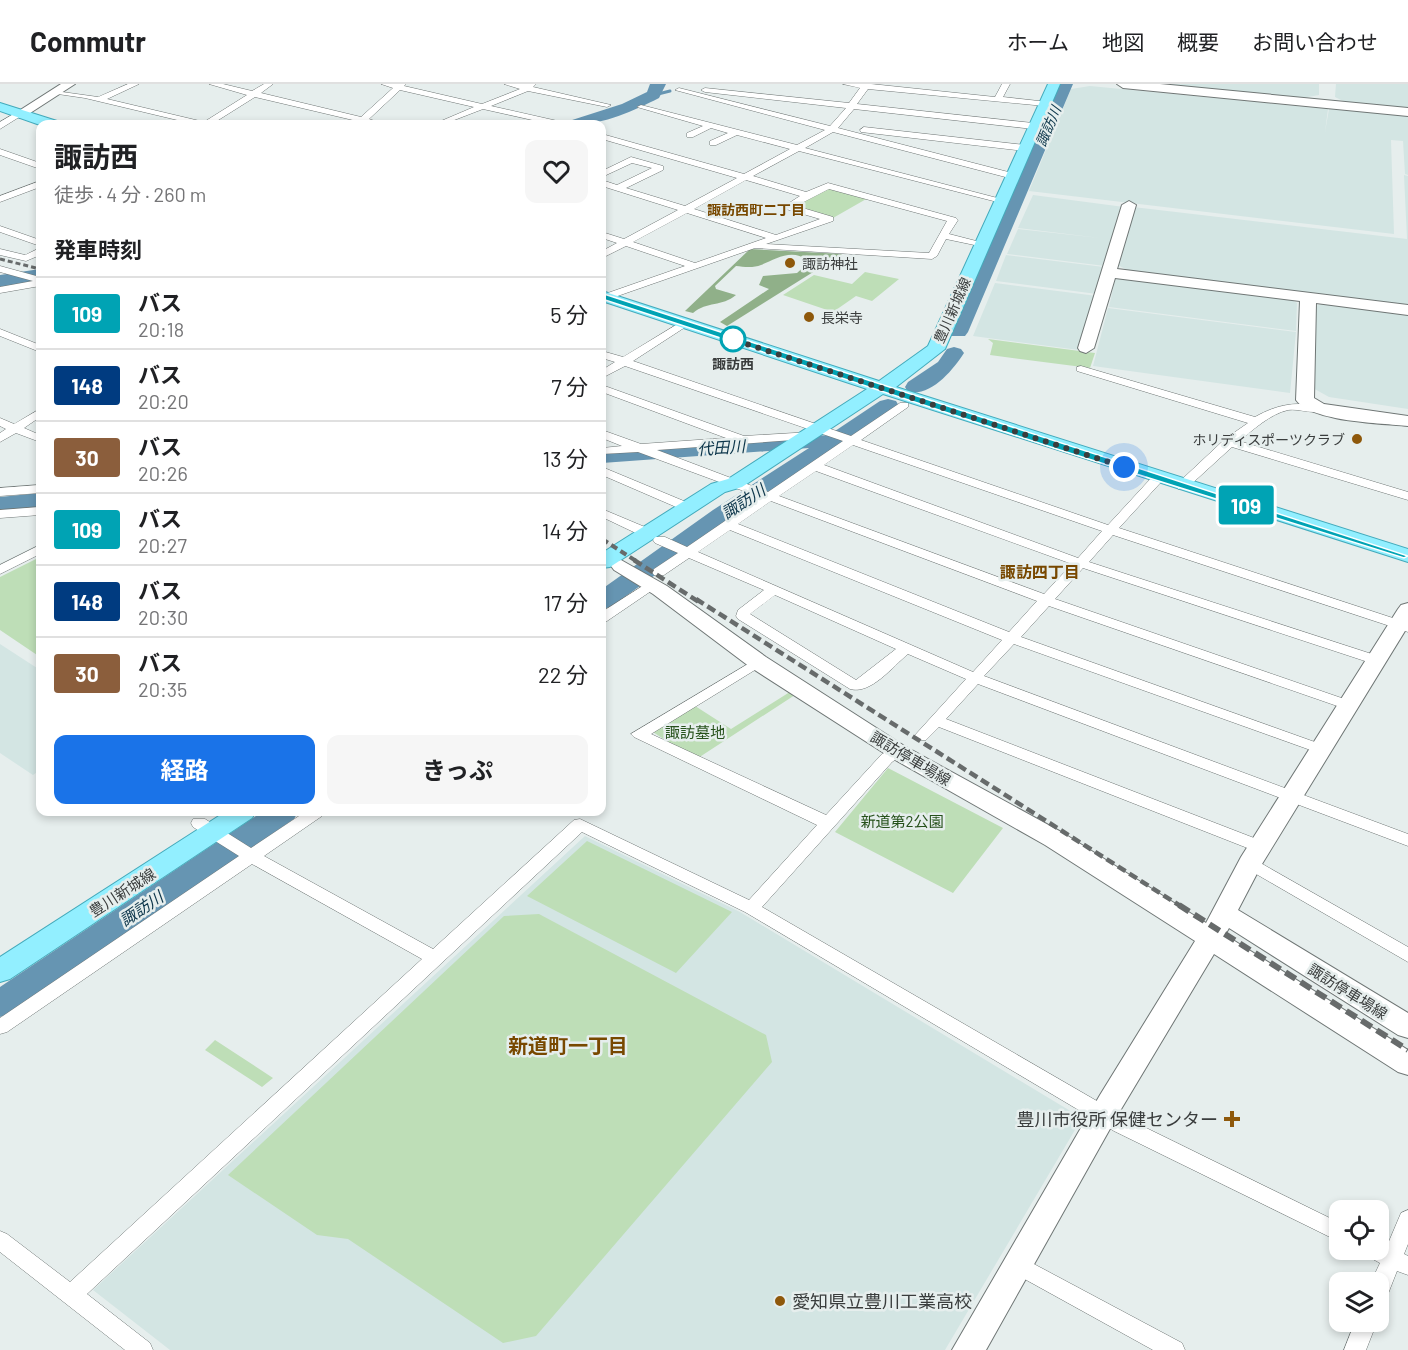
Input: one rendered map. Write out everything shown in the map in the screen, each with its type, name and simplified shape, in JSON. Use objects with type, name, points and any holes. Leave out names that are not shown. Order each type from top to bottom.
[{"type":"main road","name":"豊川新城線","points":[[612,561],[658,539],[743,486],[790,446],[818,433],[936,349],[1054,84]]},
{"type":"main road","points":[[0,106],[40,120]]},
{"type":"main road","points":[[606,298],[1182,486],[1408,556]]},
{"type":"main road","name":"豊川新城線","points":[[658,539],[687,507],[717,488],[743,486]]},
{"type":"main road","name":"豊川新城線","points":[[0,953],[212,826],[234,816]]},
{"type":"main road","name":"豊川新城線","points":[[0,971],[212,826]]},
{"type":"street","points":[[0,126],[69,84]]},
{"type":"street","points":[[100,99],[135,84]]},
{"type":"street","points":[[213,84],[353,120]]},
{"type":"street","points":[[213,120],[269,84]]},
{"type":"street","points":[[385,84],[541,120]]},
{"type":"street","points":[[508,84],[529,86],[607,105]]},
{"type":"street","points":[[712,84],[679,90],[1013,176]]},
{"type":"street","points":[[847,84],[1045,104]]},
{"type":"street","points":[[998,99],[1006,84]]},
{"type":"street","points":[[1123,84],[1324,99],[1408,112]]},
{"type":"street","points":[[606,253],[833,128],[866,85]]},
{"type":"street","points":[[363,120],[400,86]]},
{"type":"street","points":[[448,120],[529,86]]},
{"type":"street","points":[[692,87],[1034,126]]},
{"type":"street","points":[[55,93],[100,99],[186,120]]},
{"type":"street","points":[[641,107],[1002,202]]},
{"type":"street","points":[[690,135],[711,125]]},
{"type":"street","points":[[833,128],[1025,148]]},
{"type":"street","points":[[713,143],[736,132]]},
{"type":"street","points":[[606,137],[807,195]]},
{"type":"street","points":[[0,152],[36,165]]},
{"type":"street","points":[[606,172],[631,160],[660,168],[618,188]]},
{"type":"street","points":[[606,184],[777,238]]},
{"type":"street","points":[[0,199],[36,186]]},
{"type":"street","points":[[606,296],[830,219],[789,207],[807,195],[828,186],[953,220],[932,256],[750,247]]},
{"type":"street","points":[[1086,348],[1129,205]]},
{"type":"street","points":[[0,229],[36,242]]},
{"type":"street","points":[[943,235],[981,245]]},
{"type":"street","points":[[606,236],[695,266]]},
{"type":"street","points":[[0,252],[26,258],[36,253]]},
{"type":"street","points":[[0,269],[36,281]]},
{"type":"street","points":[[1110,273],[1408,310]]},
{"type":"street","points":[[0,290],[36,283]]},
{"type":"street","points":[[1308,298],[1305,400],[1319,409]]},
{"type":"street","points":[[606,373],[686,324]]},
{"type":"street","points":[[0,332],[36,347]]},
{"type":"street","points":[[606,356],[818,433],[851,440],[1111,530],[1405,620],[1376,660],[1255,855],[1221,912],[1210,939],[968,1350]]},
{"type":"street","points":[[1081,369],[1258,422]]},
{"type":"street","points":[[606,389],[745,440]]},
{"type":"street","points":[[606,615],[688,552],[904,405]]},
{"type":"street","points":[[1182,486],[1229,442],[1281,408],[1319,409],[1408,421]]},
{"type":"street","points":[[0,438],[36,415]]},
{"type":"street","points":[[0,422],[36,437]]},
{"type":"street","points":[[606,460],[650,452],[818,433]]},
{"type":"street","points":[[606,436],[1046,600],[1348,705]]},
{"type":"street","points":[[1229,442],[1408,496]]},
{"type":"street","points":[[606,451],[650,452],[790,446]]},
{"type":"street","points":[[814,466],[1080,563],[1376,660]]},
{"type":"street","points":[[606,473],[687,507]]},
{"type":"street","points":[[921,736],[1158,478]]},
{"type":"street","points":[[0,492],[36,489]]},
{"type":"street","points":[[0,514],[36,511]]},
{"type":"street","points":[[606,515],[975,678],[1408,840]]},
{"type":"street","points":[[729,525],[1011,638],[1321,749]]},
{"type":"street","points":[[0,570],[36,551]]},
{"type":"street","name":"諏訪停車場線","points":[[612,561],[652,579],[758,662],[898,752],[1054,839],[1408,1064]]},
{"type":"street","points":[[773,590],[743,613],[743,616],[855,686],[866,682],[906,648]]},
{"type":"street","points":[[758,662],[639,734],[828,823]]},
{"type":"street","points":[[936,720],[1255,855],[1408,955]]},
{"type":"street","points":[[751,908],[887,758],[898,752]]},
{"type":"street","points":[[0,1027],[246,853],[309,816]]},
{"type":"street","points":[[70,1295],[580,824],[751,908],[1121,1125],[1329,1228]]},
{"type":"street","points":[[212,826],[246,853],[434,958]]},
{"type":"street","name":"諏訪停車場線","points":[[1221,912],[1408,1027]]},
{"type":"street","points":[[1391,1258],[1408,1219]]},
{"type":"street","points":[[0,1240],[142,1350]]},
{"type":"street","points":[[1017,1264],[1174,1350]]},
{"type":"street","points":[[1355,1350],[1362,1332]]},
{"type":"shaded area","points":[[1160,84],[1319,84],[1319,95],[1302,98]]},
{"type":"shaded area","points":[[1336,84],[1408,84],[1408,109],[1347,103],[1335,97]]},
{"type":"shaded area","points":[[1090,86],[1328,109],[1325,132],[1329,109],[1408,116],[1408,175],[1405,174],[1403,141],[1391,140],[1394,234],[1029,191],[1071,89]]},
{"type":"shaded area","points":[[1404,175],[1408,176],[1408,306],[1127,270],[1116,264],[1133,207],[1407,239]]},
{"type":"shaded area","points":[[1033,195],[1124,207],[1105,266],[1007,254],[1018,229],[1100,238],[1018,228]]},
{"type":"shaded area","points":[[1006,255],[1104,267],[1097,294],[996,281]]},
{"type":"shaded area","points":[[1124,278],[1290,299],[1297,303],[1296,331],[1109,307],[1115,280]]},
{"type":"shaded area","points":[[995,283],[1097,296],[1079,350],[973,336]]},
{"type":"shaded area","points":[[1326,303],[1408,313],[1408,409],[1329,397],[1311,387],[1315,306]]},
{"type":"shaded area","points":[[1108,308],[1296,332],[1290,393],[1093,366]]},
{"type":"shaded area","points":[[0,644],[36,667],[36,773],[33,775],[0,753]]},
{"type":"shaded area","points":[[585,836],[740,912],[1082,1118],[945,1350],[170,1350],[93,1290]]},
{"type":"green space","points":[[825,187],[868,198],[833,218],[795,206]]},
{"type":"green space","points":[[750,249],[842,254],[727,326],[720,322],[769,289],[759,285],[763,276],[797,273],[807,264],[807,260],[790,255],[758,266],[736,266],[715,286],[716,289],[736,295],[693,313],[685,311]]},
{"type":"green space","points":[[865,272],[899,279],[872,301],[856,296],[833,312],[783,295],[814,275],[852,284]]},
{"type":"green space","points":[[988,339],[1095,353],[1090,368],[990,355],[993,343]]},
{"type":"green space","points":[[36,559],[36,654],[0,630],[0,577]]},
{"type":"green space","name":"諏訪墓地","points":[[793,690],[798,693],[695,760],[650,730],[692,704],[731,729]]},
{"type":"green space","name":"新道第2公園","points":[[888,768],[1003,828],[953,893],[835,832]]},
{"type":"green space","points":[[587,841],[732,912],[676,973],[527,896]]},
{"type":"green space","points":[[539,914],[766,1035],[772,1062],[536,1336],[503,1343],[348,1239],[317,1235],[228,1175],[504,916]]},
{"type":"green space","points":[[215,1040],[273,1078],[262,1087],[205,1050]]},
{"type":"waterway","points":[[587,120],[628,107],[654,95],[658,84]]},
{"type":"waterway","name":"諏訪川","points":[[958,332],[1065,84]]},
{"type":"waterway","points":[[654,95],[670,91]]},
{"type":"waterway","points":[[0,281],[36,276]]},
{"type":"waterway","name":"諏訪川","points":[[916,387],[945,366],[954,353]]},
{"type":"waterway","name":"諏訪川","points":[[606,598],[722,515],[888,406]]},
{"type":"waterway","name":"代田川","points":[[606,456],[823,440]]},
{"type":"waterway","name":"代田川","points":[[0,504],[36,500]]},
{"type":"waterway","name":"諏訪川","points":[[0,1004],[277,816]]},
{"type":"railway","points":[[0,259],[36,268]]},
{"type":"railway","points":[[606,542],[636,561]]},
{"type":"railway","points":[[634,560],[702,604]]},
{"type":"railway","points":[[696,599],[1182,907]]},
{"type":"railway","points":[[1179,905],[1408,1050]]},
{"type":"bus line","name":"109","points":[[606,297],[1067,449],[1408,556]]},
{"type":"place","name":"諏訪神社","points":[[790,263]]},
{"type":"place","name":"長栄寺","points":[[809,317]]},
{"type":"place","name":"諏訪西","points":[[733,339]]},
{"type":"place","name":"ホリディスポーツクラブ","points":[[1357,439]]},
{"type":"place","name":"豊川市役所 保健センター","points":[[1232,1119]]},
{"type":"place","name":"愛知県立豊川工業高校","points":[[780,1301]]},
{"type":"district","name":"諏訪西町二丁目","points":[[756,209]]},
{"type":"district","name":"諏訪四丁目","points":[[1040,571]]},
{"type":"district","name":"新道町一丁目","points":[[568,1045]]},
{"type":"route","points":[[733,339],[725,337],[1124,467]]}]
